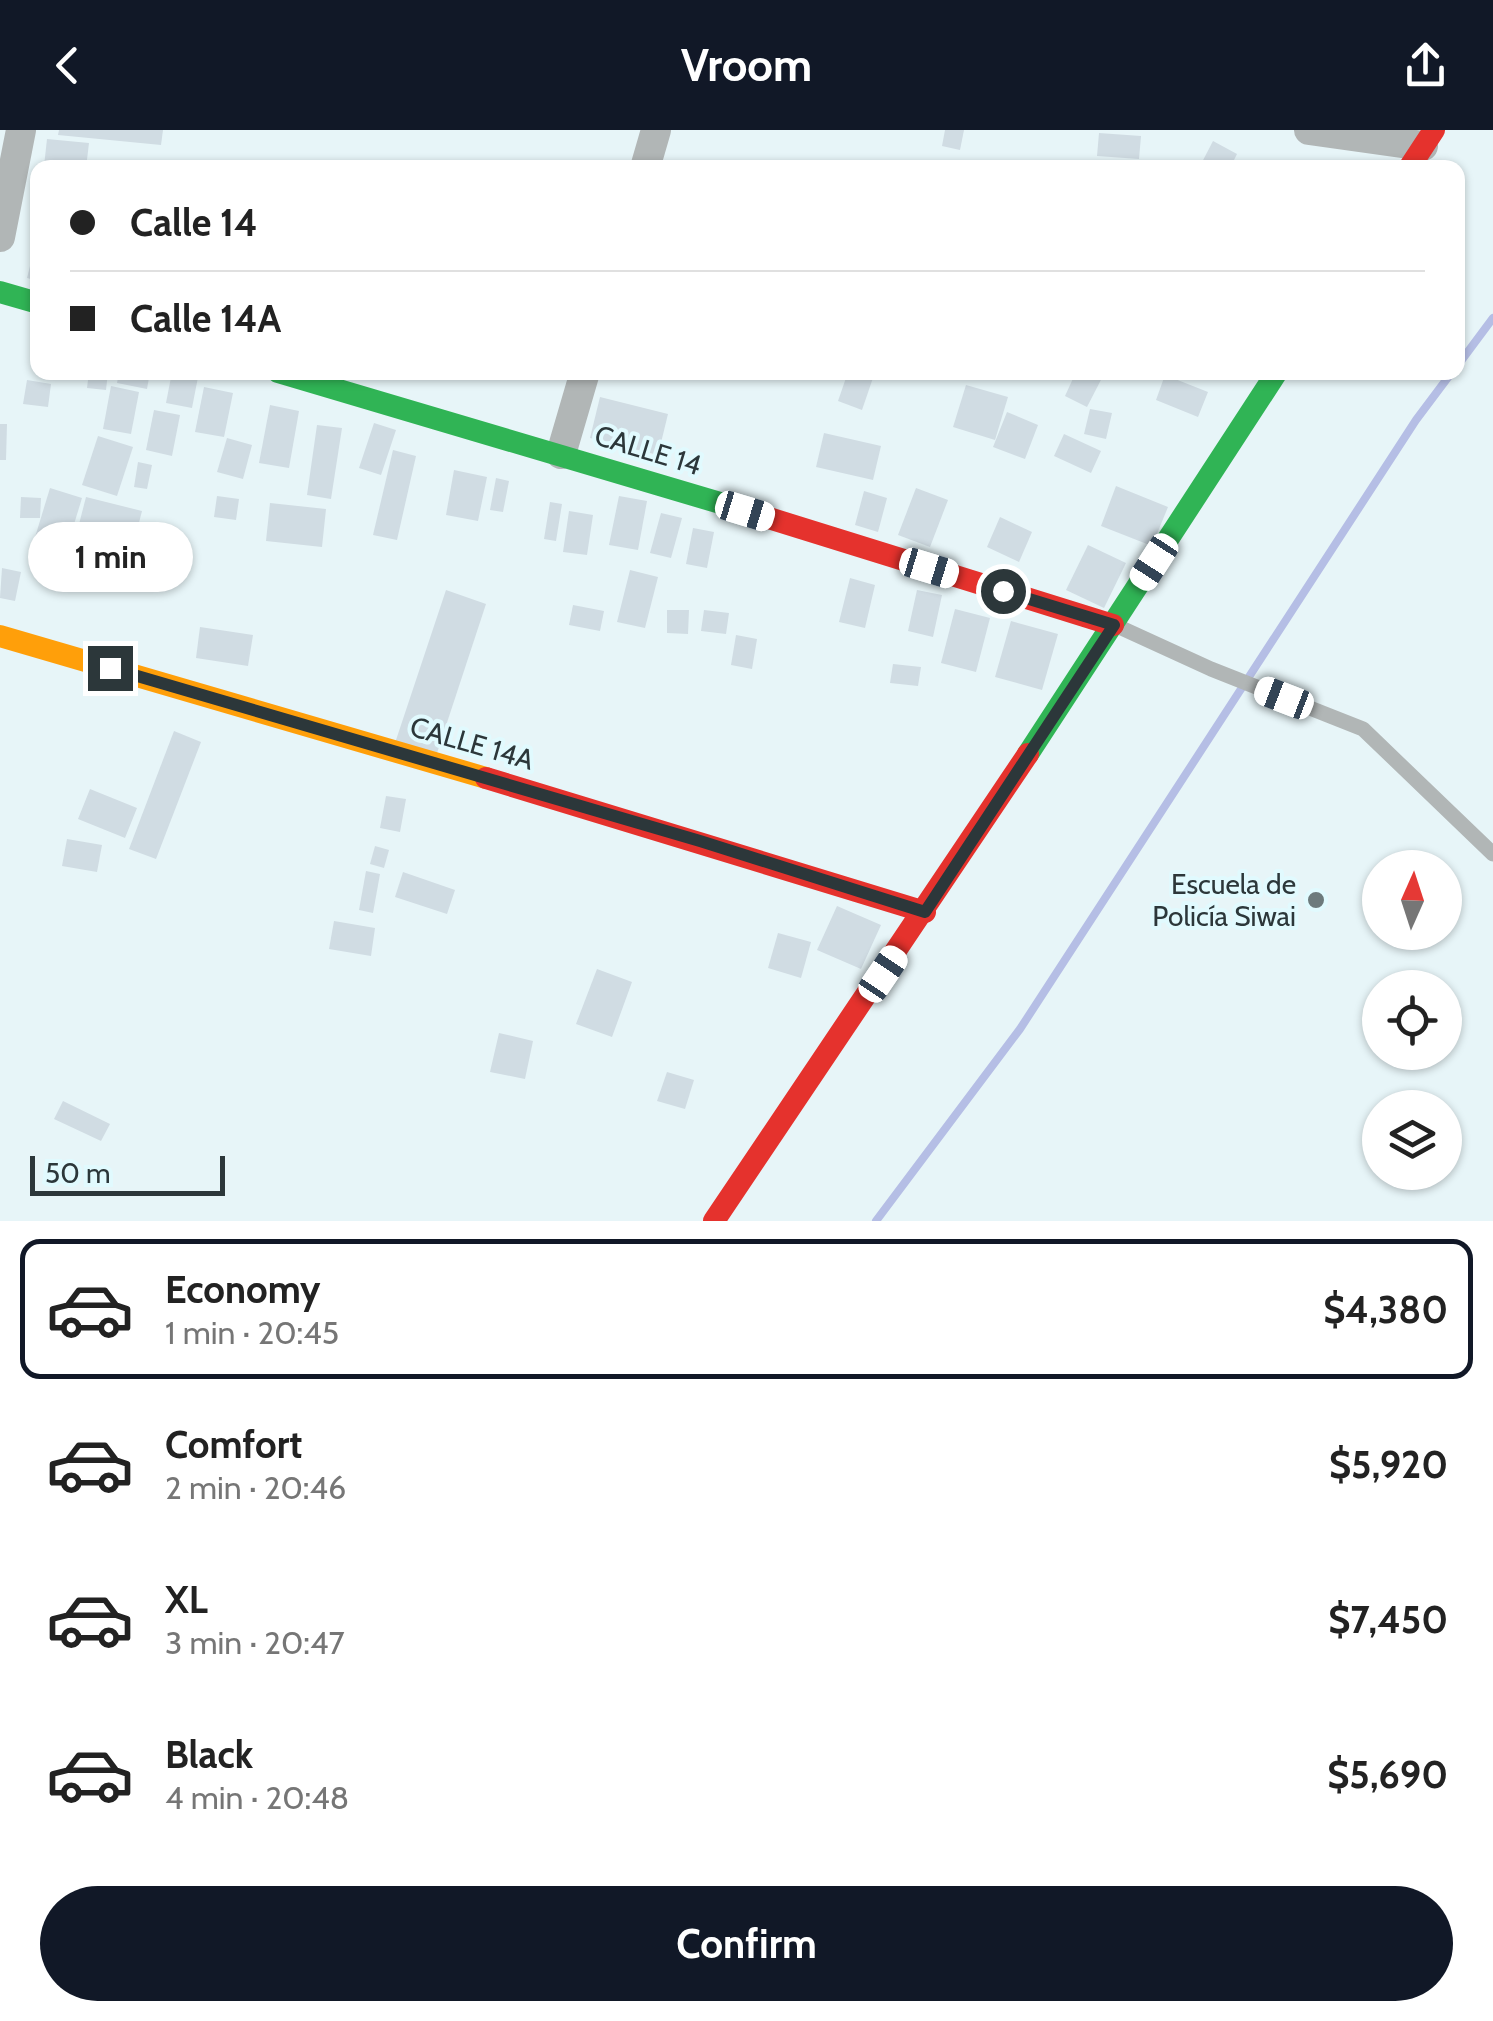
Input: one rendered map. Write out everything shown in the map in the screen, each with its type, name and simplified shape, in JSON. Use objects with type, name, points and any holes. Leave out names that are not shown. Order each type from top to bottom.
[{"type":"street","points":[[0,237],[22,130]]},
{"type":"street","points":[[648,160],[656,130]]},
{"type":"street","points":[[1309,130],[1422,148]]},
{"type":"street","points":[[0,292],[30,301]]},
{"type":"street","name":"CALLE 14","points":[[306,380],[561,454],[1114,625]]},
{"type":"street","points":[[561,454],[583,380]]},
{"type":"street","points":[[714,1221],[925,912],[1272,380]]},
{"type":"street","name":"CALLE 14A","points":[[0,636],[700,841],[925,912]]},
{"type":"lane","points":[[1114,625],[1211,669],[1364,729],[1492,851]]},
{"type":"building","points":[[59,130],[163,130],[161,145],[58,135]]},
{"type":"building","points":[[945,130],[964,130],[960,150],[942,146]]},
{"type":"building","points":[[1099,133],[1141,136],[1139,159],[1097,156]]},
{"type":"building","points":[[47,139],[89,143],[87,160],[45,160]]},
{"type":"building","points":[[1213,141],[1237,154],[1234,160],[1203,160]]},
{"type":"building","points":[[27,380],[51,384],[48,407],[23,404]]},
{"type":"building","points":[[88,380],[107,380],[106,390],[87,388]]},
{"type":"building","points":[[118,380],[149,380],[147,389],[117,383]]},
{"type":"building","points":[[170,380],[197,380],[192,408],[166,403]]},
{"type":"building","points":[[845,380],[872,380],[862,410],[838,401]]},
{"type":"building","points":[[1072,380],[1101,380],[1087,407],[1065,396]]},
{"type":"building","points":[[1163,380],[1178,380],[1208,392],[1198,417],[1156,400]]},
{"type":"building","points":[[966,385],[1008,397],[995,440],[953,427]]},
{"type":"building","points":[[111,386],[139,392],[131,434],[103,429]]},
{"type":"building","points":[[204,387],[233,393],[224,437],[195,432]]},
{"type":"building","points":[[600,397],[668,414],[658,455],[590,438]]},
{"type":"building","points":[[270,405],[299,411],[289,468],[259,463]]},
{"type":"building","points":[[1090,409],[1112,413],[1106,439],[1084,434]]},
{"type":"building","points":[[154,410],[180,415],[172,456],[146,450]]},
{"type":"building","points":[[1007,412],[1038,425],[1025,459],[993,447]]},
{"type":"building","points":[[374,423],[396,430],[381,475],[359,468]]},
{"type":"building","points":[[0,424],[7,424],[6,460],[0,460]]},
{"type":"building","points":[[317,425],[342,428],[331,499],[307,495]]},
{"type":"building","points":[[824,433],[881,446],[873,480],[816,467]]},
{"type":"building","points":[[1064,434],[1101,451],[1091,473],[1054,456]]},
{"type":"building","points":[[98,436],[133,447],[117,496],[82,485]]},
{"type":"building","points":[[227,438],[252,445],[243,479],[217,472]]},
{"type":"building","points":[[393,450],[416,456],[397,540],[373,535]]},
{"type":"building","points":[[138,462],[152,465],[147,489],[134,487]]},
{"type":"building","points":[[454,470],[487,477],[478,521],[446,515]]},
{"type":"building","points":[[496,478],[509,481],[503,512],[490,510]]},
{"type":"building","points":[[1116,486],[1168,507],[1152,546],[1101,526]]},
{"type":"building","points":[[50,488],[82,498],[61,567],[29,557]]},
{"type":"building","points":[[916,488],[948,500],[930,547],[898,535]]},
{"type":"building","points":[[864,491],[887,498],[878,532],[855,525]]},
{"type":"building","points":[[217,496],[239,499],[236,520],[214,517]]},
{"type":"building","points":[[619,496],[647,501],[638,550],[609,545]]},
{"type":"building","points":[[21,497],[41,498],[40,518],[20,518]]},
{"type":"building","points":[[86,497],[142,511],[123,585],[67,571]]},
{"type":"building","points":[[550,502],[562,504],[556,541],[544,539]]},
{"type":"building","points":[[270,503],[326,509],[322,547],[266,541]]},
{"type":"building","points":[[569,511],[593,515],[587,555],[563,552]]},
{"type":"building","points":[[661,513],[682,518],[671,558],[650,553]]},
{"type":"building","points":[[1000,517],[1032,532],[1019,562],[987,547]]},
{"type":"building","points":[[693,528],[714,532],[707,568],[686,564]]},
{"type":"building","points":[[1088,545],[1126,563],[1104,608],[1066,590]]},
{"type":"building","points":[[2,568],[21,572],[15,601],[0,598]]},
{"type":"building","points":[[630,570],[658,577],[645,628],[617,622]]},
{"type":"building","points":[[850,578],[875,585],[865,628],[839,622]]},
{"type":"building","points":[[446,590],[486,604],[436,756],[395,743]]},
{"type":"building","points":[[917,590],[942,595],[933,637],[908,631]]},
{"type":"building","points":[[573,605],[604,611],[600,631],[569,625]]},
{"type":"building","points":[[955,609],[990,618],[976,672],[941,663]]},
{"type":"building","points":[[667,610],[689,610],[688,634],[667,633]]},
{"type":"building","points":[[704,610],[729,613],[726,634],[701,631]]},
{"type":"building","points":[[1011,621],[1058,634],[1042,690],[995,677]]},
{"type":"building","points":[[200,627],[253,635],[248,666],[196,658]]},
{"type":"building","points":[[736,635],[757,639],[752,669],[731,665]]},
{"type":"building","points":[[893,664],[921,667],[918,686],[890,683]]},
{"type":"building","points":[[174,731],[201,742],[156,859],[129,849]]},
{"type":"building","points":[[90,789],[137,808],[125,838],[78,819]]},
{"type":"building","points":[[386,796],[406,799],[400,832],[380,828]]},
{"type":"building","points":[[67,839],[102,845],[97,872],[62,866]]},
{"type":"building","points":[[375,846],[389,850],[384,868],[370,864]]},
{"type":"building","points":[[366,871],[380,874],[373,913],[359,910]]},
{"type":"building","points":[[403,872],[455,890],[447,914],[395,897]]},
{"type":"building","points":[[837,906],[881,925],[861,969],[817,950]]},
{"type":"building","points":[[334,921],[375,928],[371,956],[329,949]]},
{"type":"building","points":[[778,933],[811,942],[801,978],[768,968]]},
{"type":"building","points":[[597,969],[632,982],[612,1037],[576,1024]]},
{"type":"building","points":[[499,1033],[533,1041],[525,1079],[490,1072]]},
{"type":"building","points":[[667,1072],[694,1080],[685,1109],[657,1101]]},
{"type":"building","points":[[63,1101],[110,1124],[101,1141],[54,1119]]},
{"type":"waterway","points":[[1465,356],[1493,318]]},
{"type":"waterway","points":[[876,1221],[1020,1029],[1416,420],[1446,380]]},
{"type":"traffic: fast","points":[[0,292],[30,301]]},
{"type":"traffic: fast","points":[[305,380],[727,505]]},
{"type":"traffic: fast","points":[[1028,754],[1272,380]]},
{"type":"traffic: slow","points":[[0,636],[486,778]]},
{"type":"traffic: jam","points":[[1414,160],[1434,130]]},
{"type":"traffic: jam","points":[[727,505],[1113,625]]},
{"type":"traffic: jam","points":[[714,1221],[1028,754]]},
{"type":"traffic: jam","points":[[486,778],[925,912]]},
{"type":"place","name":"Escuela de Policía Siwai","points":[[1316,900]]},
{"type":"route","points":[[110,668],[700,841],[925,912],[1114,625],[1003,591]]}]
